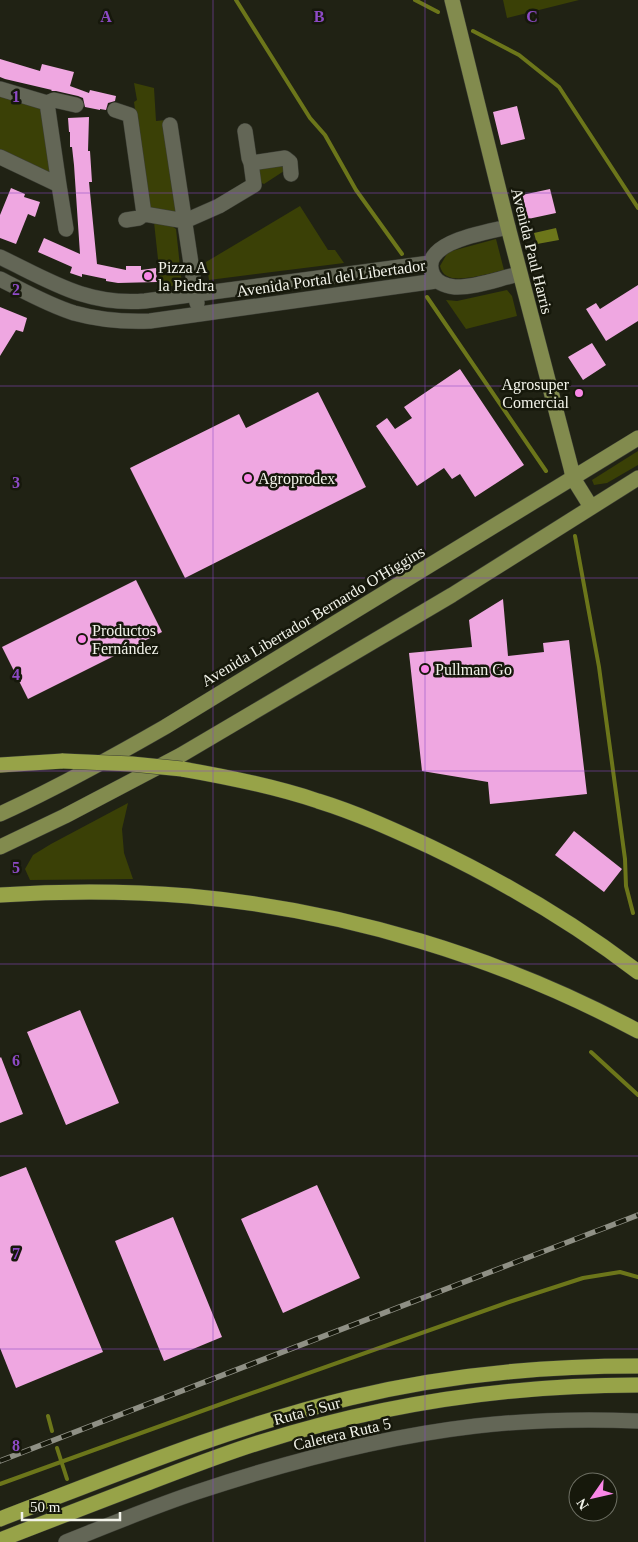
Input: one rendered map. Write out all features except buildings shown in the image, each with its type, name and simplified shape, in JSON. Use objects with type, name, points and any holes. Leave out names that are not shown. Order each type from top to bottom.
[{"type":"highway","points":[[0,765],[63,761],[132,764],[182,769],[249,782],[319,801],[365,817],[486,874],[523,895],[590,938],[638,972]]},
{"type":"highway","points":[[0,895],[102,892],[180,896],[234,901],[326,917],[400,935],[474,958],[545,986],[638,1031]]},
{"type":"highway","name":"Ruta 5 Sur","points":[[0,1519],[218,1437],[270,1420],[350,1398],[442,1380],[489,1374],[570,1367],[638,1366]]},
{"type":"highway","name":"Ruta 5 Sur","points":[[0,1540],[222,1455],[340,1420],[472,1395],[551,1388],[638,1385]]},
{"type":"main road","name":"Avenida Paul Harris","points":[[452,0],[573,478],[591,506]]},
{"type":"main road","name":"Avenida Libertador Bernardo O'Higgins","points":[[0,814],[110,759],[638,438]]},
{"type":"main road","points":[[0,847],[81,809],[181,755],[452,595],[638,478]]},
{"type":"street","points":[[0,89],[47,103],[54,100],[76,106]]},
{"type":"street","points":[[47,103],[66,229]]},
{"type":"street","points":[[115,110],[130,115],[144,214]]},
{"type":"street","points":[[170,125],[198,314]]},
{"type":"street","points":[[144,214],[184,221],[219,206],[254,185],[245,131]]},
{"type":"street","points":[[251,163],[285,158],[290,162],[291,174]]},
{"type":"street","points":[[2,162],[59,185]]},
{"type":"street","points":[[126,220],[140,218],[144,214]]},
{"type":"street","name":"Avenida Portal del Libertador","points":[[436,281],[431,272],[430,263],[434,254],[442,247],[457,239],[508,227]]},
{"type":"street","name":"Avenida Portal del Libertador","points":[[0,257],[73,292],[106,300],[134,302],[430,263]]},
{"type":"street","name":"Avenida Portal del Libertador","points":[[0,279],[72,312],[95,318],[150,321],[436,281],[446,285],[468,286],[520,274]]},
{"type":"street","name":"Caletera Ruta 5","points":[[66,1542],[196,1492],[289,1464],[390,1440],[444,1430],[509,1423],[575,1420],[638,1421]]},
{"type":"shaded area","points":[[503,0],[579,0],[507,18]]},
{"type":"shaded area","points":[[134,83],[154,88],[156,121],[166,120],[176,212],[148,207],[134,102],[137,100]]},
{"type":"shaded area","points":[[0,94],[42,107],[51,173],[0,152]]},
{"type":"shaded area","points":[[284,166],[284,171],[264,184],[259,182],[258,169]]},
{"type":"shaded area","points":[[300,206],[328,250],[335,250],[344,263],[209,280],[206,262]]},
{"type":"shaded area","points":[[154,222],[169,224],[176,229],[182,285],[161,287]]},
{"type":"shaded area","points":[[556,228],[559,240],[537,244],[534,233]]},
{"type":"shaded area","points":[[496,239],[504,270],[475,277],[459,278],[452,278],[442,272],[440,266],[448,252]]},
{"type":"shaded area","points":[[507,290],[512,296],[517,316],[466,329],[446,300],[457,301]]},
{"type":"shaded area","points":[[638,451],[638,465],[607,483],[594,485],[592,480]]},
{"type":"shaded area","points":[[128,803],[122,829],[124,853],[133,879],[30,880],[25,869],[33,855]]},
{"type":"waterway","points":[[236,0],[310,118],[325,135],[356,190],[402,254]]},
{"type":"waterway","points":[[415,0],[438,12]]},
{"type":"waterway","points":[[473,31],[519,55],[559,87],[638,208]]},
{"type":"waterway","points":[[427,297],[546,471]]},
{"type":"waterway","points":[[575,536],[599,667],[625,859],[626,886],[633,913]]},
{"type":"waterway","points":[[591,1052],[638,1095]]},
{"type":"waterway","points":[[0,1484],[509,1302],[583,1278],[620,1272],[638,1277]]},
{"type":"waterway","points":[[48,1416],[52,1431]]},
{"type":"waterway","points":[[57,1448],[67,1479]]},
{"type":"railway","points":[[0,1461],[638,1215]]},
{"type":"place","name":"Pizza A la Piedra","points":[[148,276]]},
{"type":"place","name":"Agrosuper Comercial","points":[[579,393]]},
{"type":"place","name":"Agroprodex","points":[[248,478]]},
{"type":"place","name":"Productos Fernández","points":[[82,639]]},
{"type":"place","name":"Pullman Go","points":[[425,669]]}]
